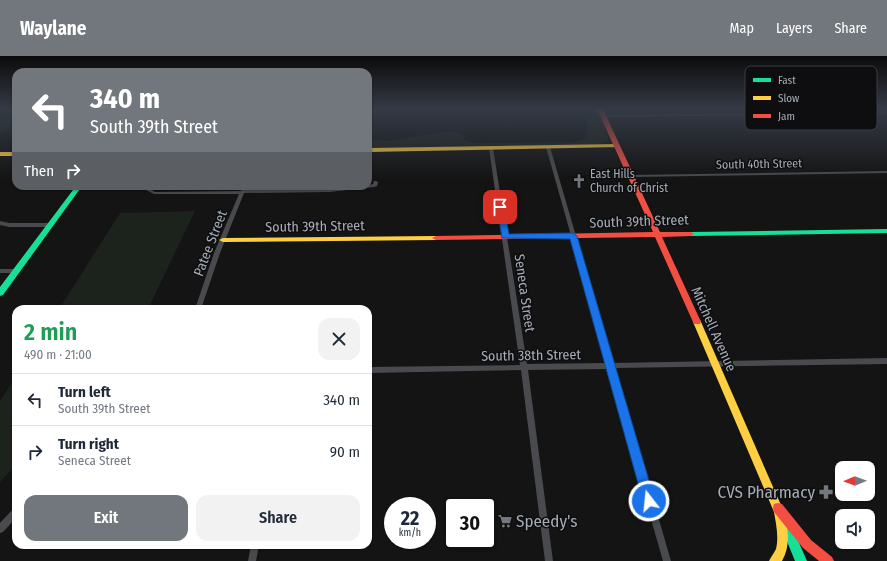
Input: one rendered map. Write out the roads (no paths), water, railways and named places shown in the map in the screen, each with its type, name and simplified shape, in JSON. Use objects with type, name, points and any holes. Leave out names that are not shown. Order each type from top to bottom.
[{"type":"street","name":"Mitchell Avenue","points":[[612,135],[801,561]]},
{"type":"street","points":[[601,146],[609,142],[612,135]]},
{"type":"street","points":[[372,150],[617,146]]},
{"type":"street","points":[[548,147],[667,561]]},
{"type":"street","name":"Seneca Street","points":[[491,148],[524,367],[548,561]]},
{"type":"street","points":[[0,154],[12,154]]},
{"type":"street","name":"South 40th Street","points":[[631,176],[887,172]]},
{"type":"street","points":[[372,186],[375,185],[376,182]]},
{"type":"street","points":[[0,293],[75,190]]},
{"type":"street","points":[[148,190],[154,193],[222,190]]},
{"type":"street","name":"Patee Street","points":[[199,305],[223,240],[244,190]]},
{"type":"street","points":[[287,190],[338,190]]},
{"type":"street","points":[[0,223],[9,225],[51,225]]},
{"type":"street","name":"South 39th Street","points":[[223,240],[887,231]]},
{"type":"street","points":[[0,271],[16,271]]},
{"type":"street","name":"South 38th Street","points":[[372,370],[887,361]]},
{"type":"street","points":[[775,561],[782,552],[783,544],[783,530],[778,508]]},
{"type":"street","points":[[778,508],[803,540],[828,561]]},
{"type":"street","points":[[0,529],[12,516]]},
{"type":"street","points":[[252,561],[254,549]]},
{"type":"place","name":"East Hills Church of Christ","points":[[579,181]]},
{"type":"place","name":"CVS Pharmacy","points":[[826,492]]},
{"type":"place","name":"Speedy's","points":[[505,521]]}]
